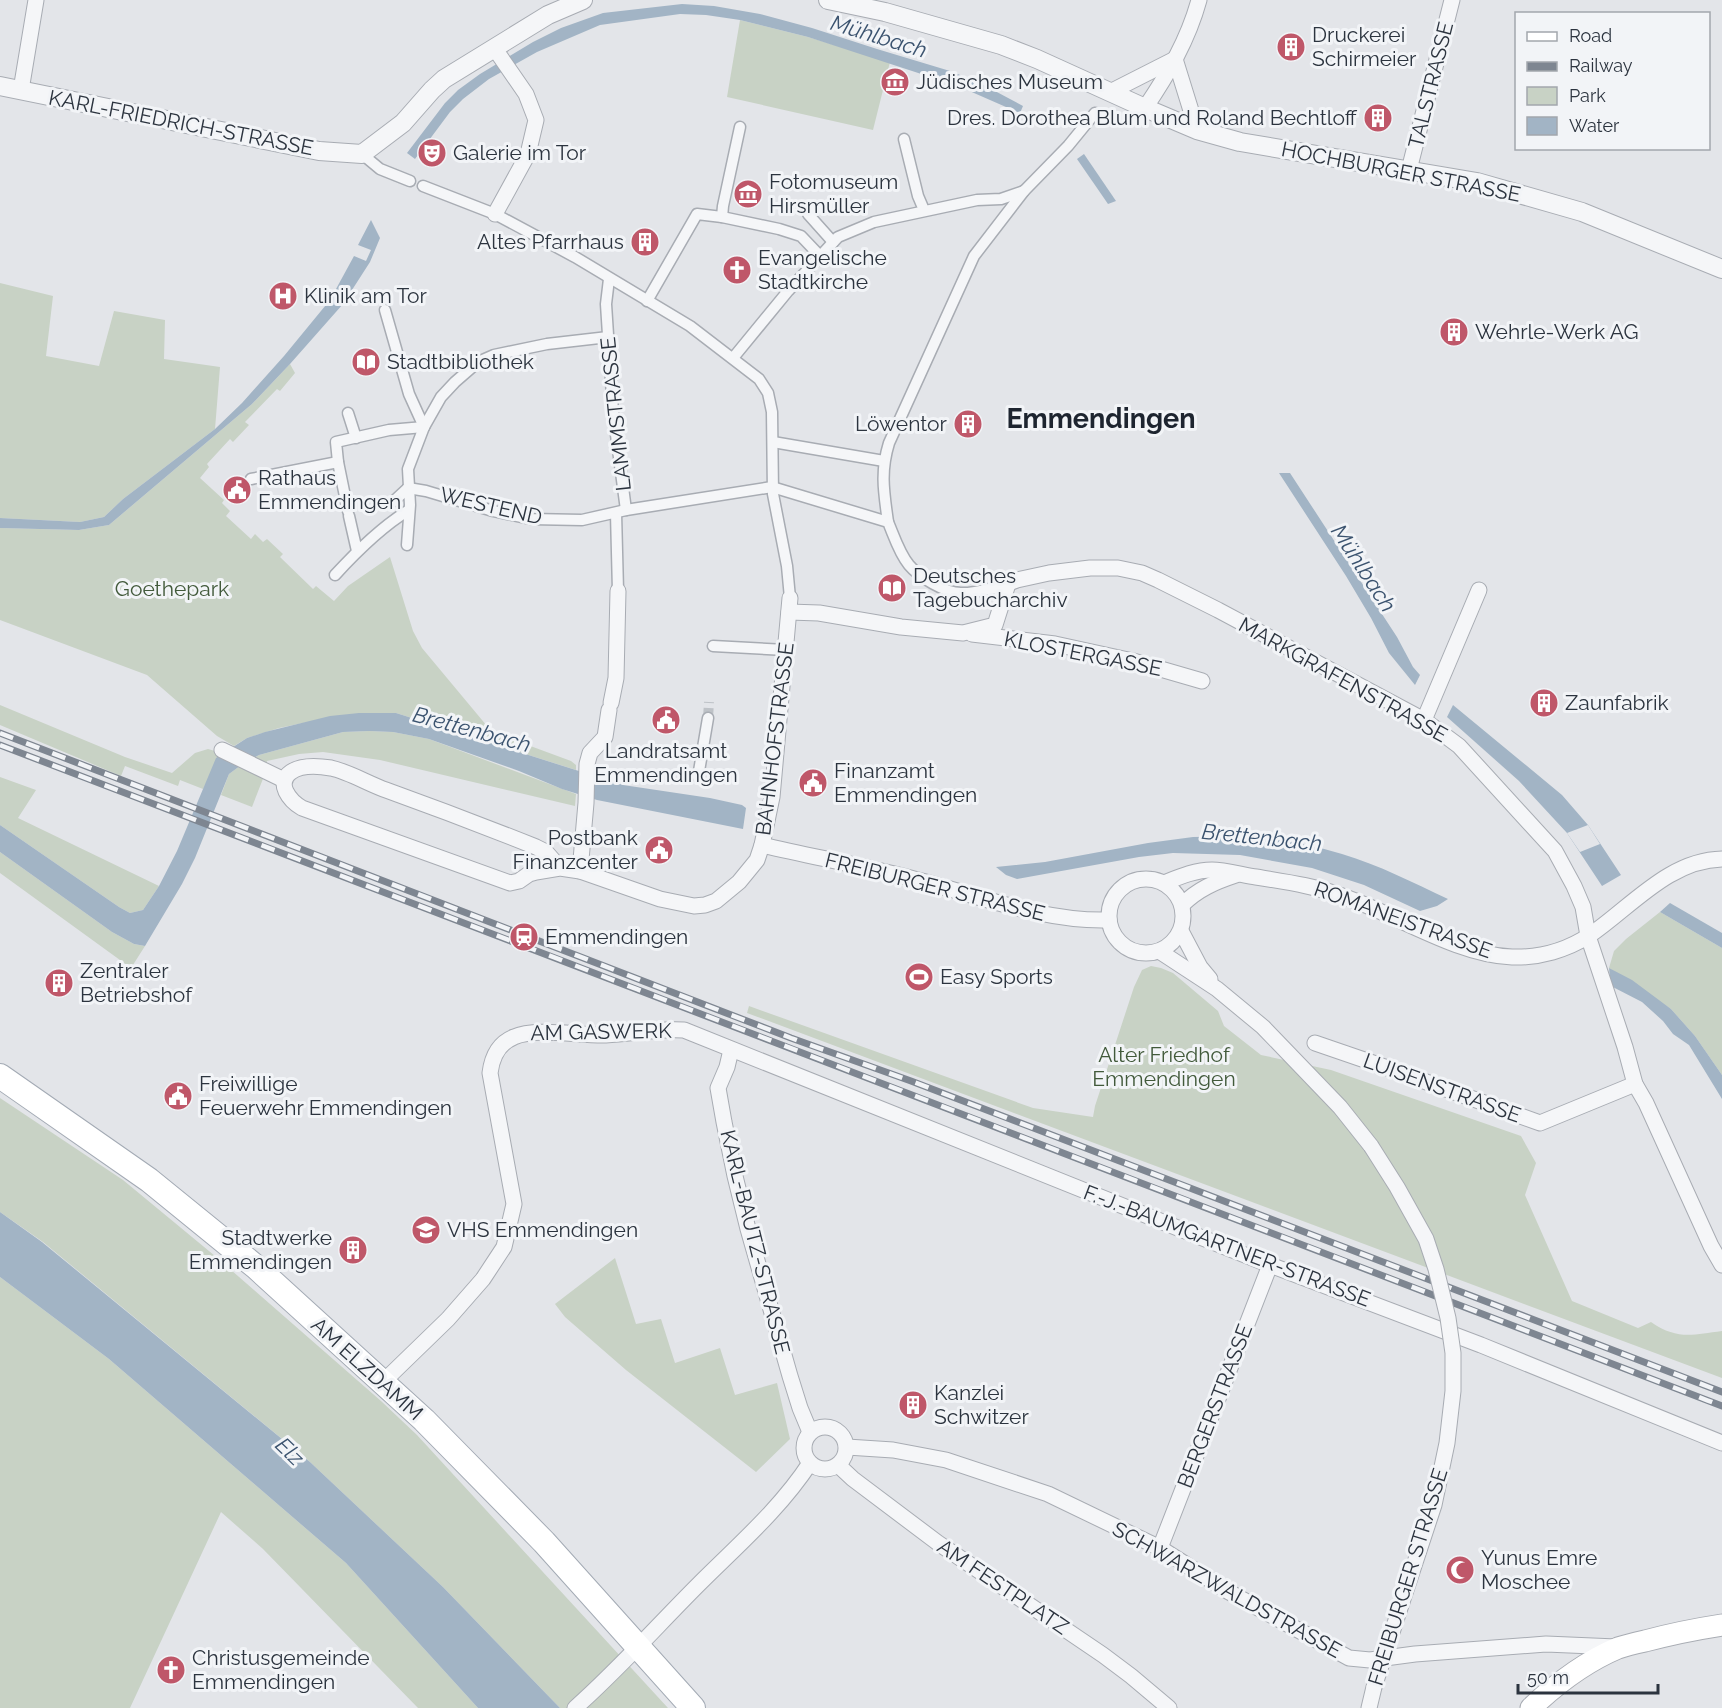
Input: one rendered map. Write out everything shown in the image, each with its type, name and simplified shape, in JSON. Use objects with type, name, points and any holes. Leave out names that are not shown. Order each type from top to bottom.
[{"type":"main road","name":"AM ELZDAMM","points":[[0,1076],[149,1180],[256,1267],[424,1420],[544,1542],[693,1708]]},
{"type":"main road","points":[[1532,1708],[1553,1687],[1572,1674],[1592,1661],[1620,1648],[1675,1633],[1722,1625]]},
{"type":"street","points":[[21,90],[36,0]]},
{"type":"street","points":[[410,181],[380,170],[362,154],[392,133],[444,80],[502,59],[548,15],[583,0]]},
{"type":"street","name":"HOCHBURGER STRASSE","points":[[833,0],[885,12],[1001,45],[1037,58],[1197,130],[1239,142],[1477,182],[1582,212],[1722,269]]},
{"type":"street","points":[[1145,108],[1175,59],[1194,19],[1199,0]]},
{"type":"street","name":"TALSTRASSE","points":[[1409,170],[1452,0]]},
{"type":"street","points":[[495,214],[528,154],[536,120],[526,94],[502,59]]},
{"type":"street","points":[[1110,92],[1175,59]]},
{"type":"street","points":[[1175,59],[1197,130]]},
{"type":"street","name":"KARL-FRIEDRICH-STRASSE","points":[[0,86],[319,152],[362,154]]},
{"type":"street","points":[[423,186],[495,214],[575,257],[690,326],[759,379],[768,393],[772,412],[772,487],[787,566],[790,605],[819,613],[901,627],[963,633],[996,625],[1003,585],[962,594],[949,592],[936,586],[909,564],[888,522],[884,461],[889,443],[974,256],[1024,191],[1068,146],[1095,114]]},
{"type":"street","points":[[722,217],[740,127]]},
{"type":"street","points":[[904,139],[918,196],[924,210]]},
{"type":"street","points":[[733,358],[788,291],[838,237],[874,222],[977,200],[1001,199],[1024,191]]},
{"type":"street","points":[[808,210],[808,214],[833,242]]},
{"type":"street","points":[[647,301],[697,214],[779,229],[801,236],[820,256]]},
{"type":"street","name":"LAMMSTRASSE","points":[[609,279],[606,304],[621,511],[772,487]]},
{"type":"street","points":[[384,310],[409,394],[424,427]]},
{"type":"street","points":[[407,545],[410,510],[408,469],[424,427],[441,397],[455,382],[478,362],[494,355],[547,344],[608,337]]},
{"type":"street","points":[[348,413],[356,438]]},
{"type":"street","points":[[357,551],[338,462],[336,442],[390,430],[424,427]]},
{"type":"street","points":[[773,442],[884,461]]},
{"type":"street","points":[[251,479],[338,462]]},
{"type":"street","points":[[772,487],[888,522]]},
{"type":"street","points":[[394,501],[408,488]]},
{"type":"street","name":"WESTEND","points":[[408,488],[531,519],[582,520],[621,511]]},
{"type":"street","points":[[335,575],[357,551],[393,520],[410,510]]},
{"type":"street","points":[[580,871],[586,803],[586,771],[590,753],[605,737],[616,678],[621,511]]},
{"type":"street","name":"MARKGRAFENSTRASSE","points":[[1003,585],[1049,573],[1090,568],[1118,568],[1142,573],[1218,610],[1424,720],[1459,746],[1555,851],[1583,907],[1588,936],[1635,1084],[1722,1265]]},
{"type":"street","points":[[1424,720],[1479,590]]},
{"type":"street","name":"BAHNHOFSTRASSE","points":[[284,780],[284,788],[292,802],[315,814],[510,883],[519,881],[529,874],[560,868],[580,871],[660,899],[694,906],[705,905],[716,901],[739,882],[757,860],[762,845],[772,797],[790,605]]},
{"type":"street","name":"KLOSTERGASSE","points":[[963,633],[1054,644],[1133,661],[1202,681]]},
{"type":"street","points":[[713,646],[786,650]]},
{"type":"street","points":[[699,777],[708,718]]},
{"type":"street","points":[[222,750],[284,780],[290,772],[300,768],[322,766],[334,769],[536,847],[546,852],[560,868]]},
{"type":"street","name":"FREIBURGER STRASSE","points":[[762,845],[912,878],[1046,915],[1078,920],[1109,920]]},
{"type":"street","points":[[529,874],[533,866],[536,847]]},
{"type":"street","name":"ROMANEISTRASSE","points":[[1164,883],[1188,873],[1212,870],[1313,886],[1347,897],[1449,941],[1489,954],[1513,957],[1545,954],[1566,947],[1588,936],[1663,879],[1685,867],[1722,859]]},
{"type":"street","name":"ROMANEISTRASSE","points":[[1182,905],[1192,894],[1237,874]]},
{"type":"street","points":[[1141,879],[1164,883],[1175,892],[1182,905],[1184,918],[1181,931],[1172,944],[1159,951],[1137,952],[1127,948],[1118,941],[1109,920],[1114,898],[1121,889],[1141,879]]},
{"type":"street","name":"FREIBURGER STRASSE","points":[[1181,931],[1200,967],[1217,989]]},
{"type":"street","name":"FREIBURGER STRASSE","points":[[1159,951],[1217,989],[1263,1027],[1340,1107],[1371,1146],[1397,1187],[1426,1239],[1436,1269],[1448,1318],[1453,1353],[1453,1391],[1447,1443],[1434,1505],[1369,1708]]},
{"type":"street","name":"AM GASWERK","points":[[382,1383],[448,1319],[483,1279],[504,1247],[514,1204],[490,1073],[496,1053],[503,1044],[511,1038],[529,1032],[604,1035],[667,1029],[684,1030],[731,1050]]},
{"type":"street","name":"LUISENSTRASSE","points":[[1315,1043],[1540,1124],[1635,1084]]},
{"type":"street","name":"F.-J.-BAUMGARTNER-STRASSE","points":[[731,1050],[1270,1265],[1481,1344],[1722,1443]]},
{"type":"street","name":"KARL-BAUTZ-STRASSE","points":[[731,1050],[718,1088],[735,1176],[790,1376],[810,1432]]},
{"type":"street","name":"BERGERSTRASSE","points":[[1160,1548],[1270,1265]]},
{"type":"street","points":[[830,1427],[844,1437],[847,1447],[844,1459],[838,1466],[828,1469],[819,1468],[810,1463],[805,1456],[804,1447],[805,1439],[810,1432],[816,1428],[830,1427]]},
{"type":"street","name":"SCHWARZWALDSTRASSE","points":[[847,1447],[893,1450],[946,1460],[1048,1494],[1160,1548],[1229,1592],[1349,1658],[1370,1660],[1415,1654],[1546,1644],[1620,1648]]},
{"type":"street","points":[[575,1708],[638,1648],[787,1494],[810,1463]]},
{"type":"street","name":"AM FESTPLATZ","points":[[838,1466],[938,1543],[1103,1655],[1169,1708]]},
{"type":"green space","points":[[740,20],[808,37],[890,62],[873,130],[727,97]]},
{"type":"green space","points":[[0,283],[53,296],[46,356],[99,366],[114,311],[165,320],[164,359],[220,367],[215,429],[123,499],[104,517],[80,522],[0,518]]},
{"type":"green space","name":"Goethepark","points":[[290,364],[295,373],[280,391],[277,389],[245,422],[249,425],[233,442],[230,439],[207,464],[209,467],[200,478],[224,500],[222,503],[230,511],[226,516],[251,539],[255,534],[263,542],[267,539],[283,554],[280,557],[313,589],[316,586],[334,601],[348,586],[390,557],[413,631],[422,648],[492,732],[571,761],[576,765],[576,770],[396,713],[303,723],[247,738],[234,746],[217,736],[147,675],[0,620],[0,528],[79,530],[109,525],[252,404]]},
{"type":"green space","points":[[0,705],[125,757],[172,773],[195,753],[208,749],[222,753],[203,789],[180,780],[178,786],[125,766],[121,776],[0,725]]},
{"type":"green space","points":[[343,732],[393,732],[429,739],[576,794],[575,806],[380,760],[323,752],[299,754],[267,761],[266,771],[252,807],[221,795],[229,774],[259,755]]},
{"type":"green space","points":[[0,777],[36,790],[18,818],[159,886],[143,910],[130,913],[119,907],[0,825]]},
{"type":"green space","points":[[0,852],[112,932],[134,944],[145,946],[131,968],[0,873]]},
{"type":"green space","points":[[1660,912],[1722,948],[1722,1075],[1695,1036],[1671,1009],[1609,968],[1614,951]]},
{"type":"green space","name":"Alter Friedhof Emmendingen","points":[[1151,966],[1173,973],[1218,1011],[1224,1026],[1261,1055],[1331,1070],[1521,1136],[1536,1163],[1525,1195],[1572,1301],[1638,1328],[1651,1322],[1677,1334],[1693,1335],[1722,1331],[1722,1378],[747,1013],[749,1006],[1033,1108],[1093,1117],[1134,987],[1142,970]]},
{"type":"green space","points":[[0,1098],[123,1180],[215,1256],[381,1401],[417,1435],[668,1708],[560,1708],[443,1587],[310,1462],[43,1242],[0,1212]]},
{"type":"green space","points":[[615,1258],[636,1324],[661,1319],[675,1363],[720,1348],[735,1395],[777,1383],[790,1439],[756,1472],[626,1370],[565,1317],[555,1304]]},
{"type":"green space","points":[[0,1277],[109,1359],[346,1563],[478,1708],[418,1708],[263,1549],[221,1512],[130,1708],[0,1708]]},
{"type":"water","points":[[682,4],[714,6],[760,14],[812,28],[950,71],[978,82],[1023,106],[1020,113],[958,86],[808,37],[740,20],[680,14],[600,25],[537,52],[489,79],[463,99],[450,112],[415,159],[407,153],[445,103],[458,90],[533,42],[561,28],[603,13]]},
{"type":"water","points":[[1084,154],[1116,201],[1108,204],[1077,159]]},
{"type":"water","points":[[371,220],[380,238],[370,262],[343,304],[252,404],[109,525],[79,530],[0,528],[0,518],[80,522],[104,517],[123,499],[215,429],[284,356],[330,300],[354,256],[366,261],[371,250],[358,245]]},
{"type":"water","points":[[1279,473],[1290,473],[1397,637],[1413,667],[1420,675],[1415,685],[1389,653],[1346,576]]},
{"type":"water","points":[[1453,705],[1562,795],[1588,825],[1621,875],[1602,886],[1567,833],[1519,781],[1447,717]]},
{"type":"water","points":[[396,713],[623,785],[742,805],[746,808],[743,829],[597,800],[429,739],[393,732],[369,731],[343,732],[259,755],[229,774],[195,858],[145,946],[134,944],[112,932],[0,852],[0,825],[119,907],[130,913],[143,910],[159,886],[177,851],[216,758],[247,738],[265,732],[330,716]]},
{"type":"water","points":[[1243,836],[1293,842],[1356,858],[1448,899],[1437,906],[1420,911],[1364,885],[1312,868],[1240,855],[1173,853],[1017,879],[1006,875],[996,867],[1045,862],[1193,837]]},
{"type":"water","points":[[1670,903],[1722,933],[1722,948],[1660,912]]},
{"type":"water","points":[[1609,968],[1632,980],[1671,1009],[1695,1036],[1722,1075],[1722,1099],[1689,1045],[1673,1034],[1663,1021],[1642,1002],[1607,984],[1610,979]]},
{"type":"water","name":"Elz","points":[[0,1212],[42,1242],[310,1462],[443,1587],[560,1708],[478,1708],[346,1563],[109,1359],[0,1277]]},
{"type":"pier","points":[[1588,825],[1600,844],[1580,852],[1567,833]]},
{"type":"tunnel","points":[[708,718],[709,702]]},
{"type":"railway","points":[[0,733],[791,1038],[911,1081],[1722,1392]]},
{"type":"railway","points":[[0,745],[1722,1406]]},
{"type":"place","name":"Druckerei Schirmeier","points":[[1291,47]]},
{"type":"place","name":"Jüdisches Museum","points":[[895,82]]},
{"type":"place","name":"Dres. Dorothea Blum und Roland Bechtloff","points":[[1378,118]]},
{"type":"place","name":"Galerie im Tor","points":[[432,153]]},
{"type":"place","name":"Fotomuseum Hirsmüller","points":[[748,194]]},
{"type":"place","name":"Altes Pfarrhaus","points":[[645,242]]},
{"type":"place","name":"Evangelische Stadtkirche","points":[[737,270]]},
{"type":"place","name":"Klinik am Tor","points":[[283,296]]},
{"type":"place","name":"Wehrle-Werk AG","points":[[1454,332]]},
{"type":"place","name":"Stadtbibliothek","points":[[366,362]]},
{"type":"place","name":"Löwentor","points":[[968,424]]},
{"type":"place","name":"Rathaus Emmendingen","points":[[237,490]]},
{"type":"place","name":"Deutsches Tagebucharchiv","points":[[892,588]]},
{"type":"place","name":"Zaunfabrik","points":[[1544,703]]},
{"type":"place","name":"Landratsamt Emmendingen","points":[[666,720]]},
{"type":"place","name":"Finanzamt Emmendingen","points":[[813,783]]},
{"type":"place","name":"Postbank Finanzcenter","points":[[659,850]]},
{"type":"place","name":"Emmendingen","points":[[524,937]]},
{"type":"place","name":"Easy Sports","points":[[919,977]]},
{"type":"place","name":"Zentraler Betriebshof","points":[[59,983]]},
{"type":"place","name":"Freiwillige Feuerwehr Emmendingen","points":[[178,1096]]},
{"type":"place","name":"VHS Emmendingen","points":[[426,1230]]},
{"type":"place","name":"Stadtwerke Emmendingen","points":[[353,1250]]},
{"type":"place","name":"Kanzlei Schwitzer","points":[[913,1405]]},
{"type":"place","name":"Yunus Emre Moschee","points":[[1460,1570]]},
{"type":"place","name":"Christusgemeinde Emmendingen","points":[[171,1670]]},
{"type":"district","name":"Emmendingen","points":[[1101,419]]},
{"type":"water label","name":"Mühlbach","points":[[879,36]]},
{"type":"water label","name":"Mühlbach","points":[[1364,568]]},
{"type":"water label","name":"Brettenbach","points":[[472,729]]},
{"type":"water label","name":"Brettenbach","points":[[1262,837]]}]
